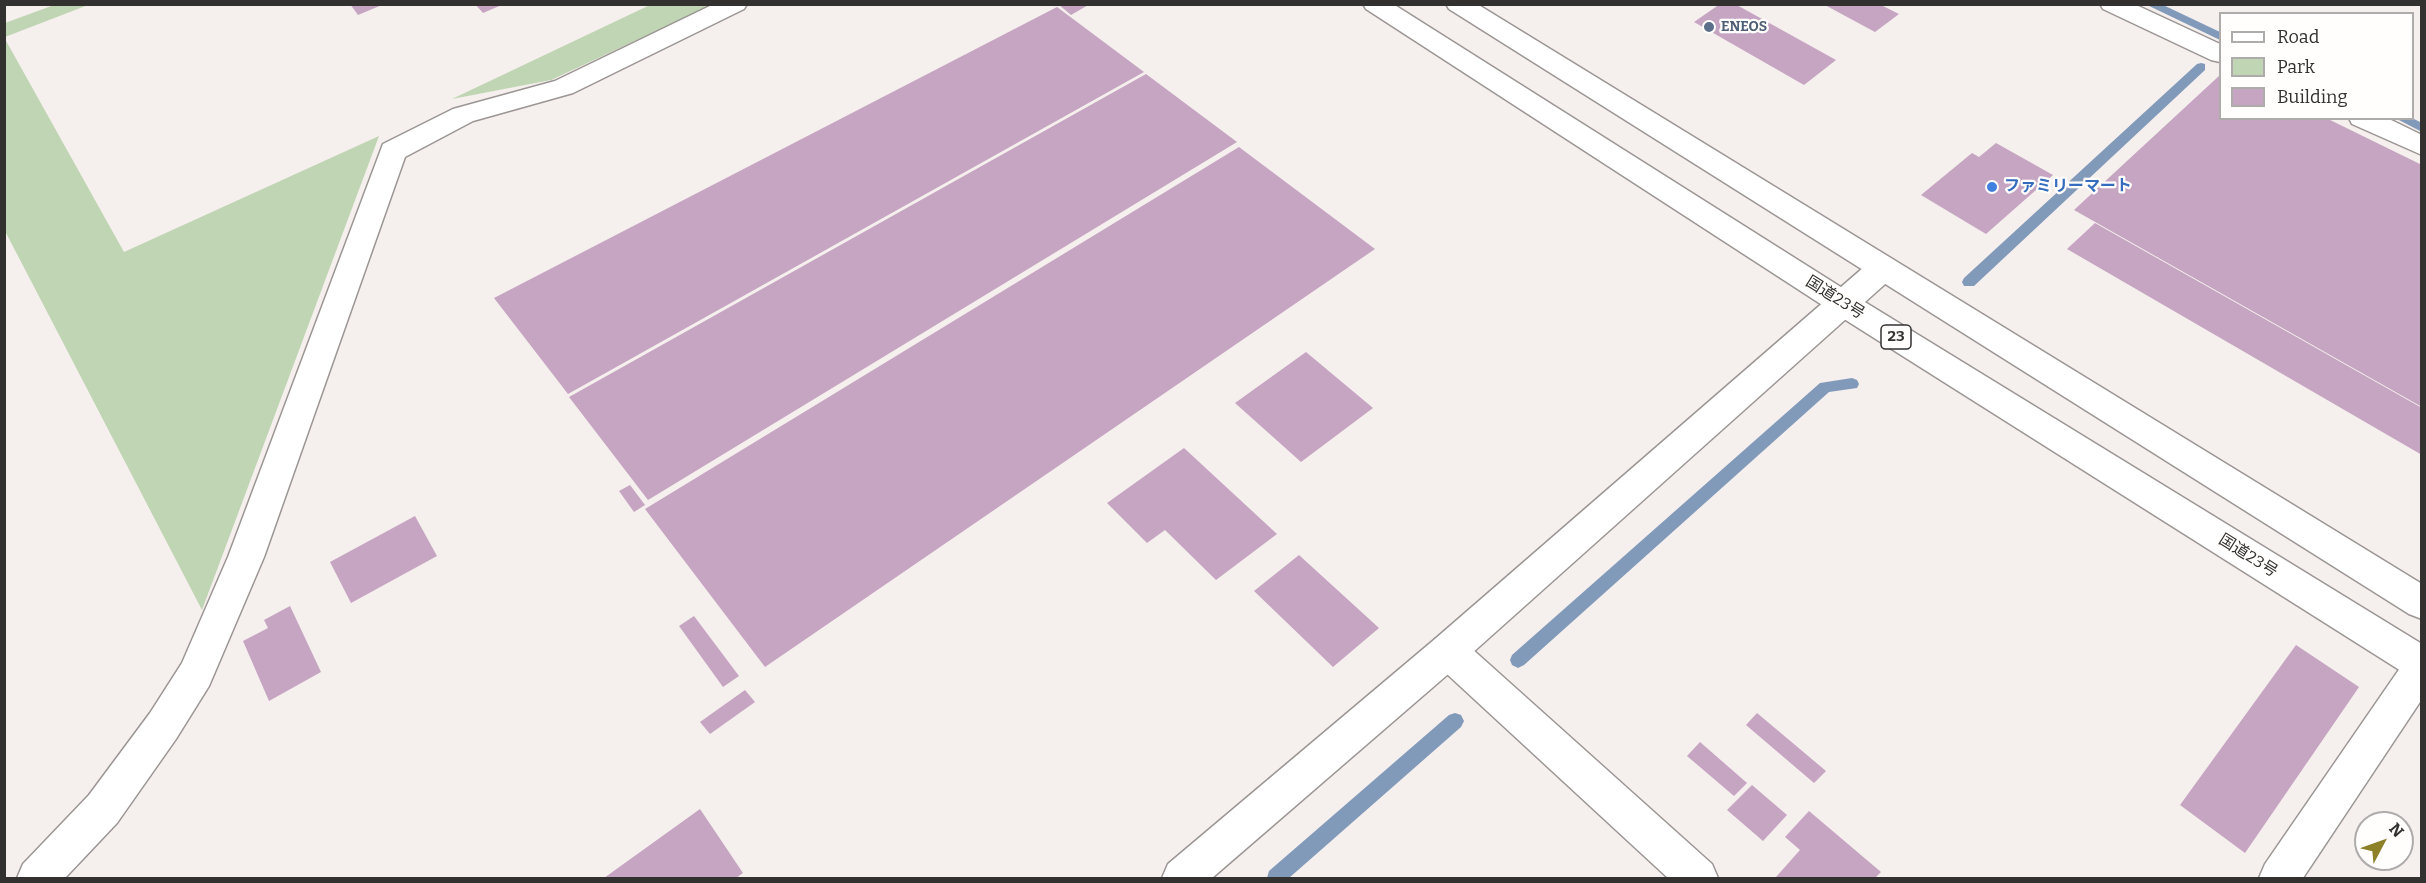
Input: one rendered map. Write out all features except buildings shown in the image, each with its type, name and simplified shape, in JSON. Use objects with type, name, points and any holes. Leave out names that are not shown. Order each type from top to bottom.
[{"type":"main road","points":[[37,879],[103,809],[163,726],[196,674],[246,557],[393,151],[464,115],[564,87],[735,4]]},
{"type":"main road","name":"国道23号","points":[[1375,4],[1844,304],[2421,666]]},
{"type":"main road","points":[[1458,4],[2421,603]]},
{"type":"main road","points":[[2112,4],[2219,54]]},
{"type":"main road","points":[[2366,120],[2421,146]]},
{"type":"main road","points":[[1182,879],[1448,651],[1882,269]]},
{"type":"main road","points":[[1448,651],[1698,879]]},
{"type":"main road","points":[[2279,879],[2421,666]]},
{"type":"green space","points":[[652,4],[712,5],[551,80],[452,99]]},
{"type":"green space","points":[[54,5],[88,5],[5,37],[5,23]]},
{"type":"green space","points":[[5,39],[124,252],[379,136],[202,610],[5,231]]},
{"type":"waterway","points":[[2150,4],[2219,36]]},
{"type":"waterway","points":[[1969,282],[2201,67]]},
{"type":"waterway","points":[[2405,120],[2422,128]]},
{"type":"waterway","points":[[1518,660],[1825,387],[1852,384]]},
{"type":"waterway","points":[[1276,878],[1455,721]]},
{"type":"place","name":"ENEOS","points":[[1709,27]]},
{"type":"place","name":"ファミリーマート","points":[[1992,187]]}]
